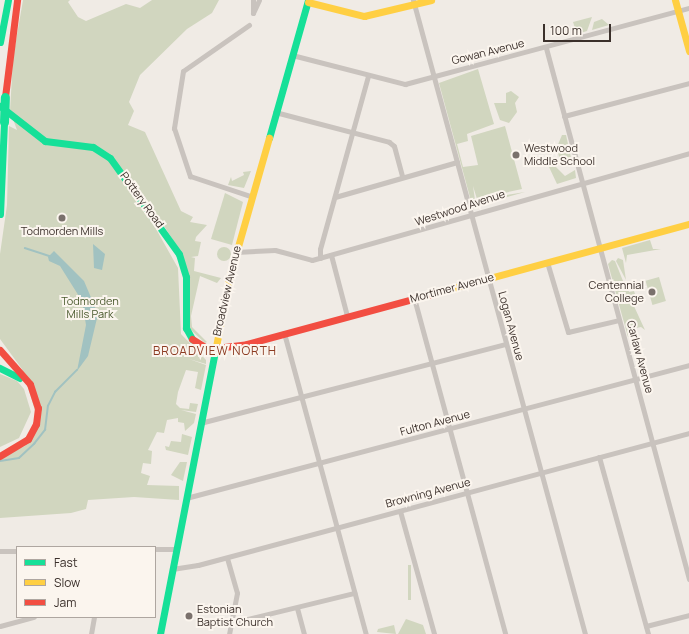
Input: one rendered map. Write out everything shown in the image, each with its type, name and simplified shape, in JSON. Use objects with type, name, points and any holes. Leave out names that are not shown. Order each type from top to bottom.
[{"type":"main road","points":[[0,42],[8,0]]},
{"type":"main road","points":[[0,214],[5,97],[17,0]]},
{"type":"main road","points":[[308,1],[364,16],[413,2],[431,0]]},
{"type":"main road","points":[[675,0],[689,51]]},
{"type":"main road","name":"Broadview Avenue","points":[[160,634],[214,350],[236,252],[250,196],[308,1]]},
{"type":"main road","name":"Pottery Road","points":[[0,106],[45,141],[93,147],[110,158],[179,254],[186,277],[184,319],[188,332],[198,345],[214,350]]},
{"type":"main road","name":"Mortimer Avenue","points":[[214,350],[284,333],[689,224]]},
{"type":"main road","points":[[0,350],[32,387],[38,410],[28,439],[0,456]]},
{"type":"main road","points":[[0,368],[14,373],[26,384],[34,407],[25,436],[0,452]]},
{"type":"street","points":[[253,0],[253,13],[258,0]]},
{"type":"street","name":"Logan Avenue","points":[[413,2],[585,634]]},
{"type":"street","name":"Gowan Avenue","points":[[292,55],[368,76],[405,84],[546,48],[689,8]]},
{"type":"street","points":[[250,25],[183,72],[174,128],[190,176],[250,196]]},
{"type":"street","name":"Carlaw Avenue","points":[[546,48],[689,579]]},
{"type":"street","points":[[320,258],[368,76]]},
{"type":"street","points":[[564,116],[689,83]]},
{"type":"street","points":[[275,112],[392,144],[402,176]]},
{"type":"street","name":"Westwood Avenue","points":[[236,252],[271,249],[309,260],[320,258],[582,182],[689,153]]},
{"type":"street","points":[[335,197],[402,176],[456,162]]},
{"type":"street","points":[[331,255],[347,316]]},
{"type":"street","points":[[547,262],[568,332],[619,320]]},
{"type":"street","points":[[414,298],[505,634]]},
{"type":"street","points":[[284,333],[366,634]]},
{"type":"street","points":[[200,423],[302,399],[506,344]]},
{"type":"street","name":"Fulton Avenue","points":[[186,498],[320,465],[689,365]]},
{"type":"street","name":"Browning Avenue","points":[[172,569],[227,558],[689,433]]},
{"type":"street","points":[[599,457],[648,634]]},
{"type":"street","points":[[400,511],[434,634]]},
{"type":"street","points":[[156,549],[176,549]]},
{"type":"street","points":[[0,551],[16,551]]},
{"type":"street","points":[[227,558],[237,593],[229,634]]},
{"type":"street","points":[[231,623],[354,593]]},
{"type":"street","points":[[297,608],[304,634]]},
{"type":"street","points":[[646,626],[689,615]]},
{"type":"street","points":[[0,626],[30,618]]},
{"type":"street","points":[[91,634],[94,618]]},
{"type":"green space","name":"Todmorden Mills Park","points":[[23,0],[70,0],[68,2],[78,17],[86,21],[126,4],[140,8],[152,0],[219,0],[212,13],[187,29],[140,75],[129,102],[134,111],[128,125],[145,132],[181,211],[193,217],[190,222],[207,225],[196,237],[195,241],[201,242],[198,256],[191,257],[195,258],[194,271],[221,278],[217,283],[200,276],[191,316],[192,327],[207,342],[205,343],[190,329],[181,252],[162,223],[156,229],[178,268],[181,334],[206,360],[206,364],[189,359],[206,365],[201,390],[195,388],[198,372],[186,370],[178,392],[176,404],[180,408],[189,409],[190,403],[198,404],[196,412],[181,410],[196,414],[194,423],[185,431],[184,423],[178,422],[178,418],[167,420],[164,433],[157,432],[148,450],[152,451],[151,464],[143,463],[141,473],[150,476],[147,485],[179,486],[179,500],[134,497],[88,500],[86,509],[71,513],[0,518],[0,458],[25,446],[39,423],[22,369],[0,339],[0,254],[7,205],[9,126],[17,130],[10,111],[13,58]]},
{"type":"green space","points":[[592,17],[587,31],[577,34],[573,22]]},
{"type":"green space","points":[[602,19],[609,25],[592,30],[594,22]]},
{"type":"green space","points":[[478,69],[494,124],[467,134],[468,141],[457,144],[463,167],[478,165],[471,136],[505,126],[522,189],[477,199],[473,186],[475,200],[525,192],[475,206],[471,201],[439,83]]},
{"type":"green space","points":[[511,91],[519,97],[515,103],[517,112],[509,123],[500,120],[494,103],[506,103],[506,93]]},
{"type":"green space","points":[[562,135],[566,135],[573,167],[559,157],[557,147]]},
{"type":"green space","points":[[555,166],[565,176],[575,170],[576,178],[557,184],[549,167]]},
{"type":"green space","points":[[251,171],[244,188],[228,185],[231,177],[232,181],[244,175],[243,172]]},
{"type":"green space","points":[[225,193],[243,202],[232,245],[211,239]]},
{"type":"green space","points":[[650,240],[653,249],[661,249],[627,255],[626,263],[622,248]]},
{"type":"green space","points":[[224,247],[229,249],[231,254],[229,259],[224,261],[219,259],[217,254],[219,249]]},
{"type":"green space","points":[[618,258],[623,260],[626,280],[616,261]]},
{"type":"green space","points":[[612,260],[615,261],[623,281],[613,282],[608,264]]},
{"type":"green space","points":[[659,277],[666,301],[652,305],[646,281]]},
{"type":"green space","points":[[628,287],[629,292],[634,291],[638,303],[633,304],[645,330],[641,327],[631,329],[633,336],[628,337],[615,290]]},
{"type":"green space","points":[[0,374],[17,381],[24,389],[31,412],[19,438],[0,447]]},
{"type":"green space","points":[[182,434],[192,437],[188,455],[166,450],[165,446],[169,447],[171,441],[181,442]]},
{"type":"green space","points":[[180,462],[187,462],[183,481],[171,475]]},
{"type":"green space","points":[[408,565],[411,565],[411,600],[408,600]]},
{"type":"green space","points":[[406,619],[423,625],[426,634],[398,634]]},
{"type":"green space","points":[[394,625],[396,634],[377,632],[378,629]]},
{"type":"water","points":[[93,244],[105,254],[102,270],[94,268]]},
{"type":"water","points":[[54,251],[84,281],[98,314],[88,356],[77,371],[86,325],[82,301],[60,266],[49,261],[48,257]]},
{"type":"waterway","points":[[25,248],[50,256]]},
{"type":"waterway","points":[[0,461],[19,458],[34,444],[45,430],[48,406],[55,392],[77,370]]},
{"type":"traffic: fast","points":[[0,42],[8,0]]},
{"type":"traffic: fast","points":[[269,138],[308,0]]},
{"type":"traffic: fast","points":[[4,122],[5,97]]},
{"type":"traffic: fast","points":[[0,106],[45,141],[93,147],[110,158],[179,254],[186,277],[186,328],[192,339]]},
{"type":"traffic: fast","points":[[0,214],[4,122]]},
{"type":"traffic: fast","points":[[160,634],[215,352]]},
{"type":"traffic: fast","points":[[0,368],[20,378]]},
{"type":"traffic: slow","points":[[308,2],[364,16],[431,0]]},
{"type":"traffic: slow","points":[[675,0],[689,51]]},
{"type":"traffic: slow","points":[[215,352],[229,278],[269,138]]},
{"type":"traffic: slow","points":[[438,292],[689,224]]},
{"type":"traffic: jam","points":[[5,97],[17,0]]},
{"type":"traffic: jam","points":[[192,339],[208,349],[247,344],[438,292]]},
{"type":"traffic: jam","points":[[0,350],[30,384],[38,408],[36,424],[28,439],[0,456]]},
{"type":"place","name":"Westwood Middle School","points":[[516,155]]},
{"type":"place","name":"Todmorden Mills","points":[[62,218]]},
{"type":"place","name":"Centennial College","points":[[652,292]]},
{"type":"place","name":"Estonian Baptist Church","points":[[189,616]]},
{"type":"district","name":"BROADVIEW NORTH","points":[[215,351]]}]
